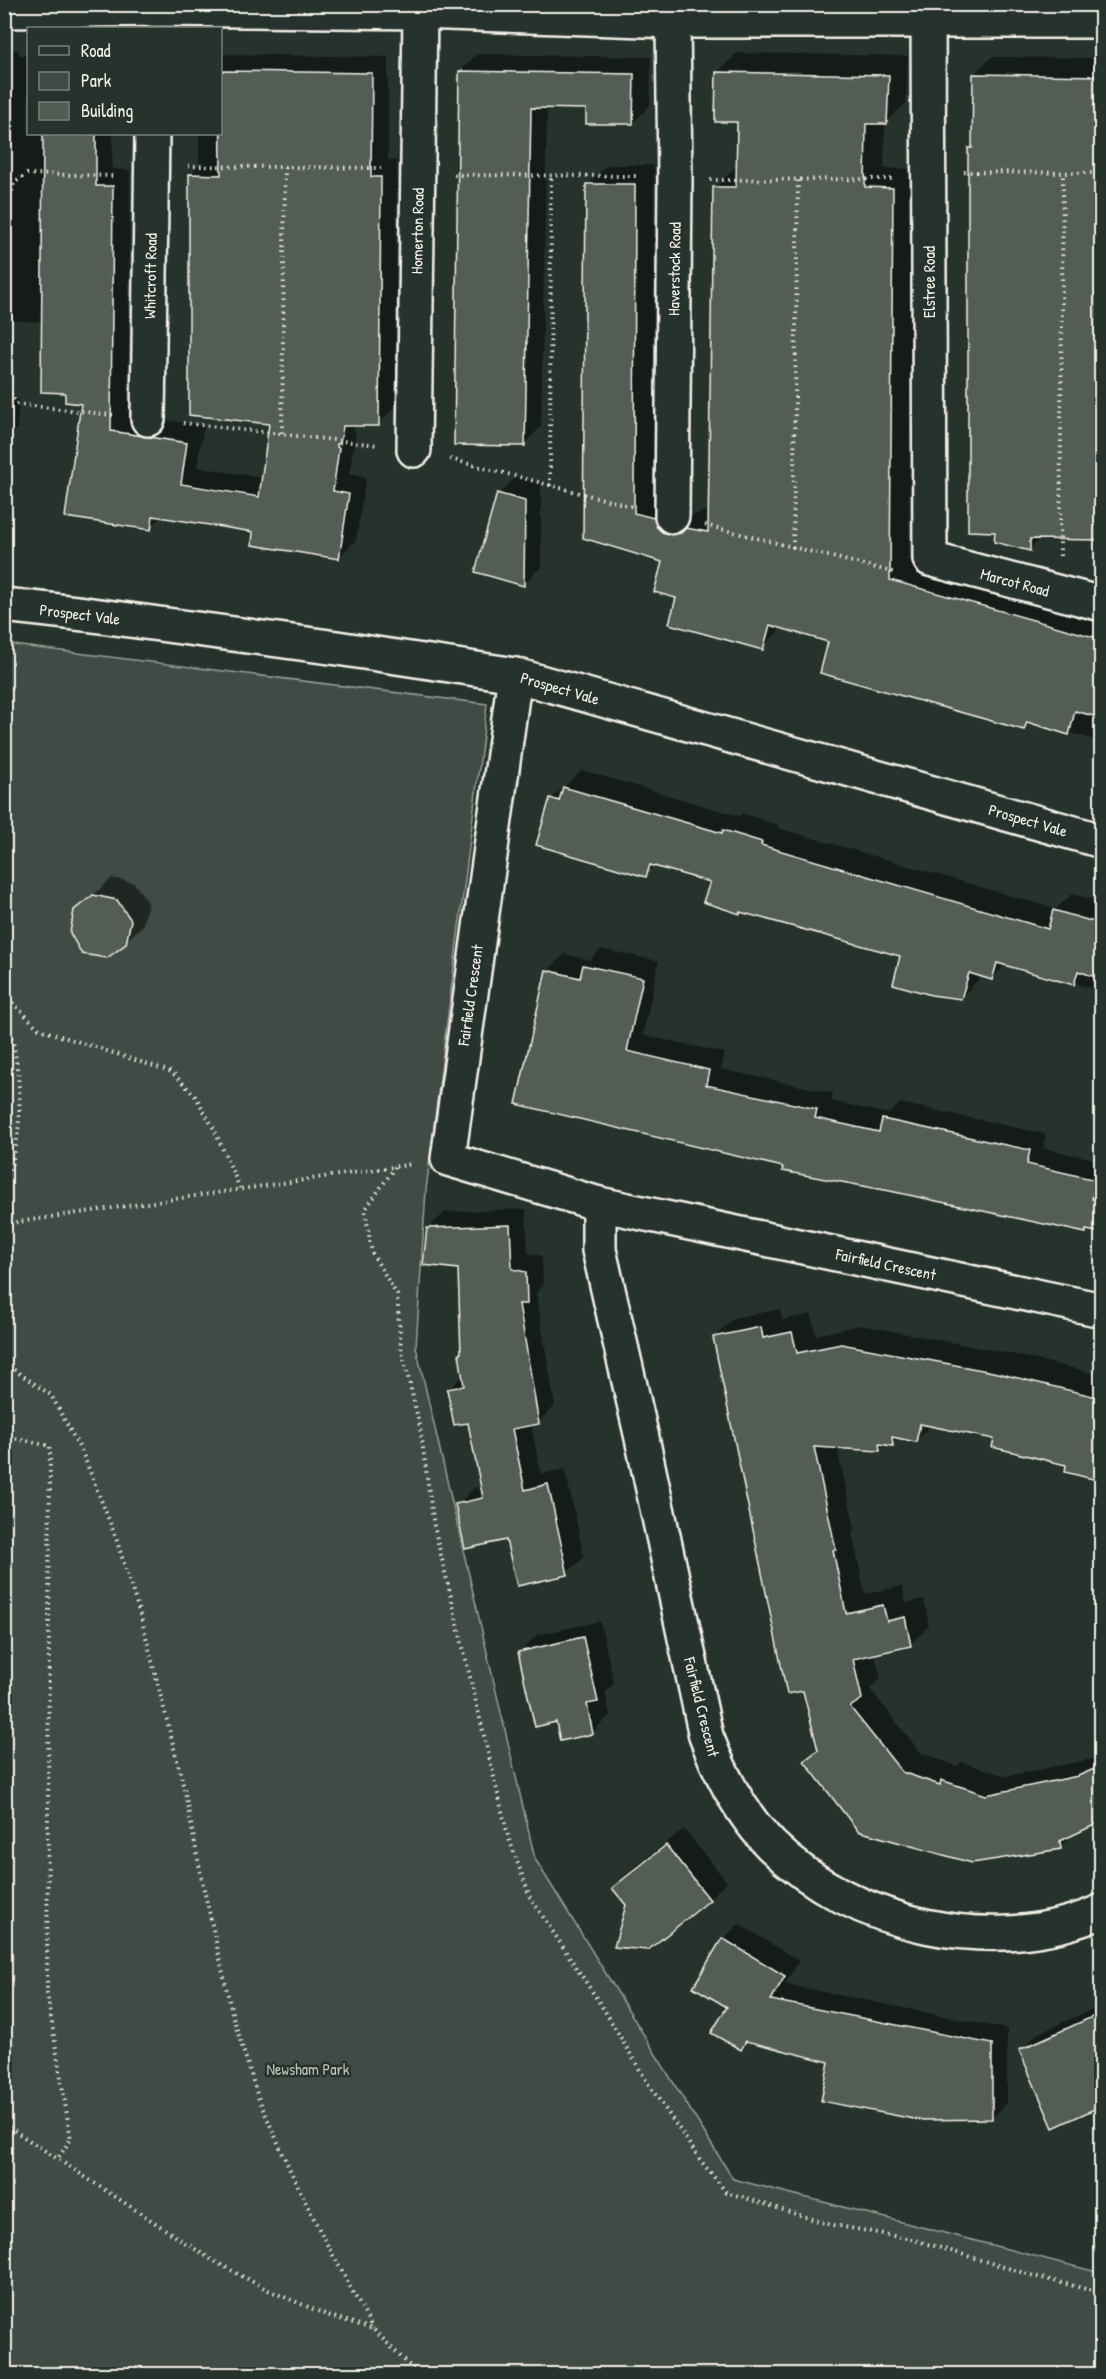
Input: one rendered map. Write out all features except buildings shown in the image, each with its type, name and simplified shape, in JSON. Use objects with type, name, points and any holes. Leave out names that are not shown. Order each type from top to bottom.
[{"type":"street","points":[[4,11],[420,12],[673,21],[928,13],[1101,21]]},
{"type":"street","name":"Homerton Road","points":[[414,450],[420,12]]},
{"type":"street","name":"Elstree Road","points":[[928,13],[930,559]]},
{"type":"street","name":"Haverstock Road","points":[[672,516],[675,178],[673,21]]},
{"type":"street","name":"Whitcroft Road","points":[[148,419],[152,135]]},
{"type":"street","name":"Marcot Road","points":[[930,559],[1101,604]]},
{"type":"street","name":"Prospect Vale","points":[[4,605],[314,645],[515,675],[1101,841]]},
{"type":"street","name":"Fairfield Crescent","points":[[515,675],[447,1159],[599,1204],[1101,1310]]},
{"type":"street","name":"Fairfield Crescent","points":[[599,1204],[599,1250],[645,1449],[706,1736],[717,1765],[749,1819],[795,1866],[826,1888],[861,1906],[897,1919],[935,1928],[976,1933],[1056,1925],[1101,1911]]},
{"type":"path","points":[[282,433],[285,167]]},
{"type":"path","points":[[930,559],[895,574],[414,450],[16,404],[10,392],[10,198],[14,183],[27,174],[285,167],[551,176],[798,179],[1101,172]]},
{"type":"path","points":[[1060,594],[1063,172]]},
{"type":"path","points":[[550,486],[551,176]]},
{"type":"path","points":[[793,548],[798,179]]},
{"type":"path","points":[[4,994],[39,1029],[172,1072],[196,1096],[215,1131],[240,1188]]},
{"type":"path","points":[[4,1009],[19,1067],[18,1133],[4,1183]]},
{"type":"path","points":[[4,1224],[447,1159]]},
{"type":"path","points":[[395,1167],[365,1210],[372,1253],[397,1295],[401,1347],[420,1427],[434,1526],[508,1836],[530,1897],[603,2008],[649,2085],[701,2161],[726,2192],[828,2224],[911,2239],[1034,2276],[1101,2293]]},
{"type":"path","points":[[4,1363],[51,1395],[83,1454],[116,1538],[142,1620],[184,1788],[233,2017],[258,2097],[321,2233],[373,2329],[418,2374]]},
{"type":"path","points":[[4,1436],[50,1446],[47,1994],[71,2139],[58,2158]]},
{"type":"path","points":[[4,2124],[212,2260],[268,2290],[327,2315],[373,2329]]},
{"type":"green space","name":"Newsham Park","points":[[5,644],[487,704],[426,1190],[416,1347],[535,1859],[733,2179],[1101,2273],[1101,2374],[5,2374]]}]
